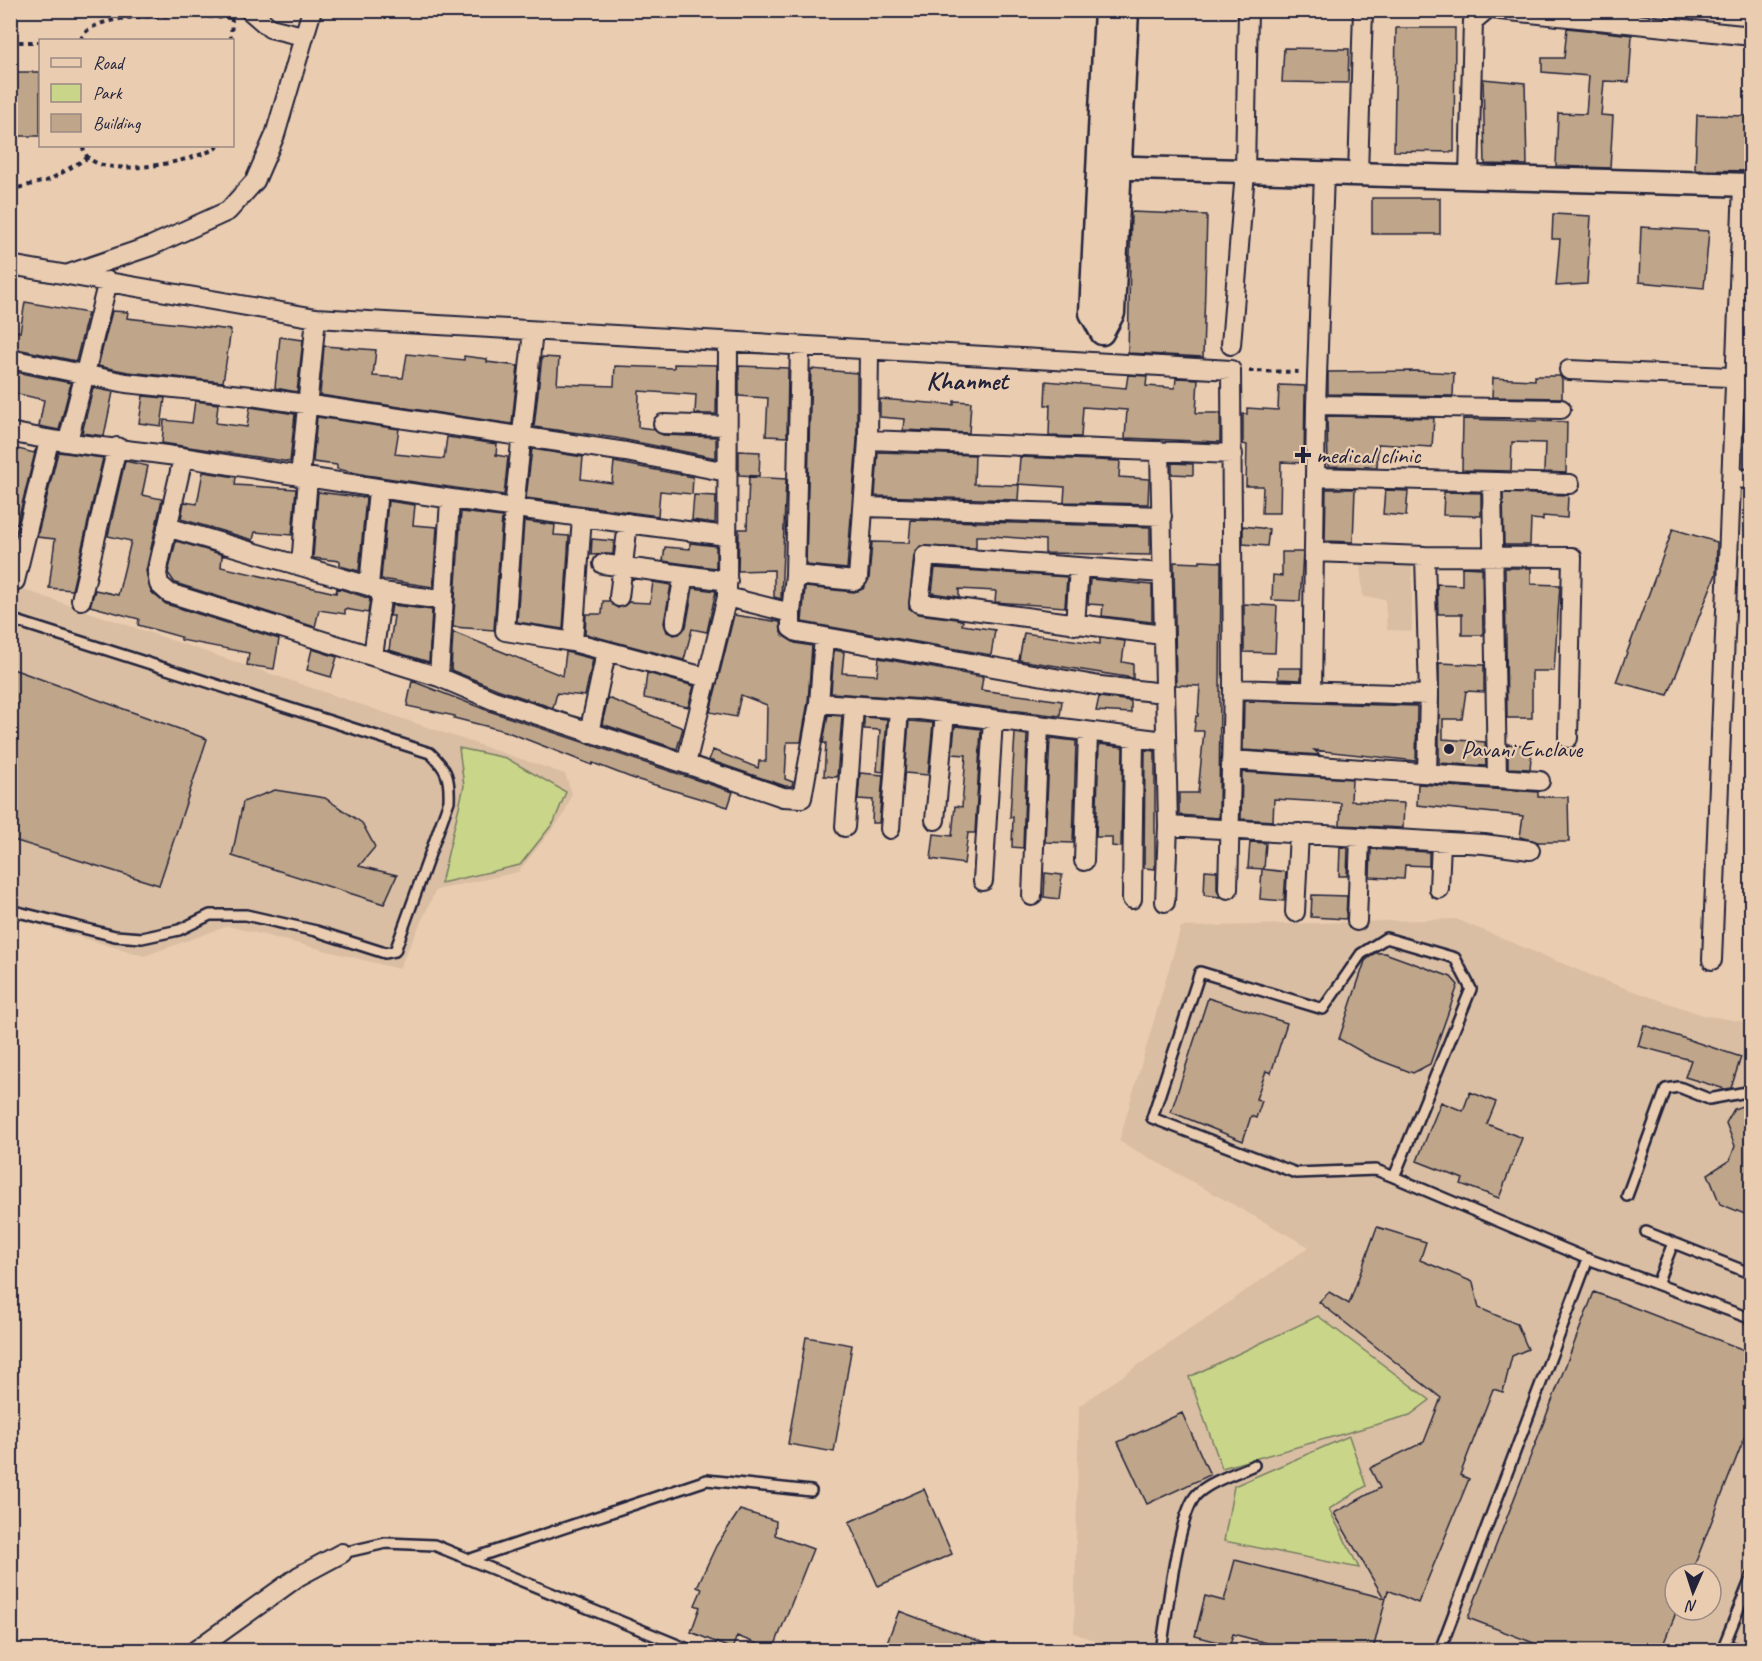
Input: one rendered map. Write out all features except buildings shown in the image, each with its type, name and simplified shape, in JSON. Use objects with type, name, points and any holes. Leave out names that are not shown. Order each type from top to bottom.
[{"type":"street","points":[[249,10],[270,27],[303,36]]},
{"type":"street","points":[[68,274],[151,246],[228,212],[255,181],[275,135],[312,10]]},
{"type":"street","points":[[1106,10],[1110,167]]},
{"type":"street","points":[[1099,362],[1102,333],[1091,313],[1110,167],[1126,10]]},
{"type":"street","points":[[1231,345],[1245,172],[1248,10]]},
{"type":"street","points":[[1358,174],[1364,10]]},
{"type":"street","points":[[1469,177],[1473,21],[1486,10]]},
{"type":"street","points":[[1500,10],[1591,16],[1752,36]]},
{"type":"street","points":[[1110,167],[1747,185],[1744,378],[1732,478],[1712,960]]},
{"type":"street","points":[[1312,691],[1316,405],[1324,173]]},
{"type":"street","points":[[10,265],[316,318],[1231,370],[1233,689],[1228,889]]},
{"type":"street","points":[[68,441],[108,281]]},
{"type":"street","points":[[301,566],[304,478],[316,318]]},
{"type":"street","points":[[533,331],[514,508],[505,631],[573,642],[606,653],[708,678]]},
{"type":"street","points":[[686,764],[708,678],[727,589],[728,342]]},
{"type":"street","points":[[800,346],[795,575],[790,624],[794,631],[1100,686],[1164,693]]},
{"type":"street","points":[[795,575],[857,580],[865,507],[869,350]]},
{"type":"street","points":[[10,359],[84,376],[309,405],[626,452],[727,472]]},
{"type":"street","points":[[1569,370],[1744,378]]},
{"type":"street","points":[[1316,405],[1562,409]]},
{"type":"street","points":[[663,424],[727,426]]},
{"type":"street","points":[[10,432],[49,441],[117,447],[450,500],[727,536]]},
{"type":"street","points":[[868,440],[1233,454]]},
{"type":"street","points":[[15,581],[17,548],[49,441]]},
{"type":"street","points":[[81,600],[117,447]]},
{"type":"street","points":[[1160,452],[1162,635],[1168,826],[1165,902]]},
{"type":"street","points":[[183,458],[157,573],[159,584],[169,593],[440,677],[493,700],[783,797],[802,798],[819,704],[824,637]]},
{"type":"street","points":[[1315,477],[1570,484]]},
{"type":"street","points":[[1732,478],[1752,479]]},
{"type":"street","points":[[1492,482],[1497,778]]},
{"type":"street","points":[[373,656],[378,489]]},
{"type":"street","points":[[440,677],[450,500]]},
{"type":"street","points":[[865,507],[1162,516]]},
{"type":"street","points":[[573,642],[582,517]]},
{"type":"street","points":[[619,597],[628,523]]},
{"type":"street","points":[[167,527],[375,589],[443,600]]},
{"type":"street","points":[[1314,552],[1425,556],[1572,557],[1568,738]]},
{"type":"street","points":[[1162,635],[1075,626],[919,603],[925,556],[1163,573]]},
{"type":"street","points":[[1425,556],[1429,695],[1427,773]]},
{"type":"street","points":[[603,564],[684,575],[791,613]]},
{"type":"street","points":[[1075,626],[1078,568]]},
{"type":"street","points":[[675,624],[684,575]]},
{"type":"street","points":[[589,733],[606,653]]},
{"type":"street","points":[[1233,689],[1429,695]]},
{"type":"street","points":[[819,704],[945,713],[1166,741]]},
{"type":"street","points":[[845,827],[854,707]]},
{"type":"street","points":[[890,829],[899,709]]},
{"type":"street","points":[[935,820],[945,713]]},
{"type":"street","points":[[983,881],[993,720]]},
{"type":"street","points":[[1032,896],[1039,726]]},
{"type":"street","points":[[1084,861],[1088,732]]},
{"type":"street","points":[[1132,899],[1134,738]]},
{"type":"street","points":[[1231,760],[1540,781]]},
{"type":"street","points":[[1168,826],[1441,842],[1530,850]]},
{"type":"street","points":[[1295,912],[1299,834]]},
{"type":"street","points":[[1357,921],[1360,837]]},
{"type":"street","points":[[1439,889],[1441,842]]},
{"type":"street","points":[[196,1650],[299,1576],[342,1553]]},
{"type":"lane","points":[[10,618],[430,753],[440,762],[450,781],[449,801],[395,951],[385,953],[316,931],[246,915],[210,915],[179,930],[142,938],[115,936],[10,910]]},
{"type":"lane","points":[[1394,1178],[1471,989],[1455,958],[1386,938],[1361,954],[1323,1009],[1200,972],[1152,1118],[1296,1173],[1376,1170],[1394,1178],[1588,1259],[1752,1319]]},
{"type":"lane","points":[[1627,1196],[1666,1089],[1679,1087],[1709,1099],[1752,1091]]},
{"type":"lane","points":[[1646,1232],[1752,1274]]},
{"type":"lane","points":[[1657,1284],[1673,1243]]},
{"type":"lane","points":[[1440,1650],[1588,1259]]},
{"type":"lane","points":[[1161,1650],[1182,1530],[1192,1500],[1200,1492],[1254,1465]]},
{"type":"lane","points":[[471,1559],[707,1480],[812,1491]]},
{"type":"lane","points":[[342,1553],[386,1543],[434,1545],[690,1650]]},
{"type":"lane","points":[[1741,1650],[1723,1648],[1752,1576]]},
{"type":"lane","points":[[1146,1650],[1157,1650]]},
{"type":"path","points":[[82,39],[90,27],[106,20],[151,17],[232,18],[231,39]]},
{"type":"path","points":[[10,42],[39,42]]},
{"type":"path","points":[[84,147],[89,157],[112,166],[155,167],[205,155],[217,147]]},
{"type":"path","points":[[10,190],[49,180],[89,157]]},
{"type":"path","points":[[1231,370],[1317,372]]},
{"type":"shaded area","points":[[1360,563],[1412,565],[1412,631],[1387,630],[1385,599],[1363,597]]},
{"type":"shaded area","points":[[10,585],[565,774],[572,793],[564,815],[518,872],[436,890],[399,969],[228,926],[144,956],[11,917]]},
{"type":"shaded area","points":[[1456,919],[1602,980],[1703,1015],[1751,1023],[1751,1650],[1121,1650],[1074,1633],[1079,1406],[1309,1247],[1119,1141],[1181,927]]},
{"type":"green space","points":[[459,748],[506,758],[566,792],[554,822],[520,865],[441,883],[464,786]]},
{"type":"green space","points":[[1318,1316],[1430,1400],[1410,1415],[1222,1468],[1189,1377]]},
{"type":"green space","points":[[1349,1436],[1366,1486],[1329,1509],[1359,1568],[1224,1541],[1234,1486]]},
{"type":"place","name":"medical clinic","points":[[1303,455]]},
{"type":"place","name":"Pavani Enclave","points":[[1449,749]]},
{"type":"district","name":"Khanmet","points":[[967,380]]}]
